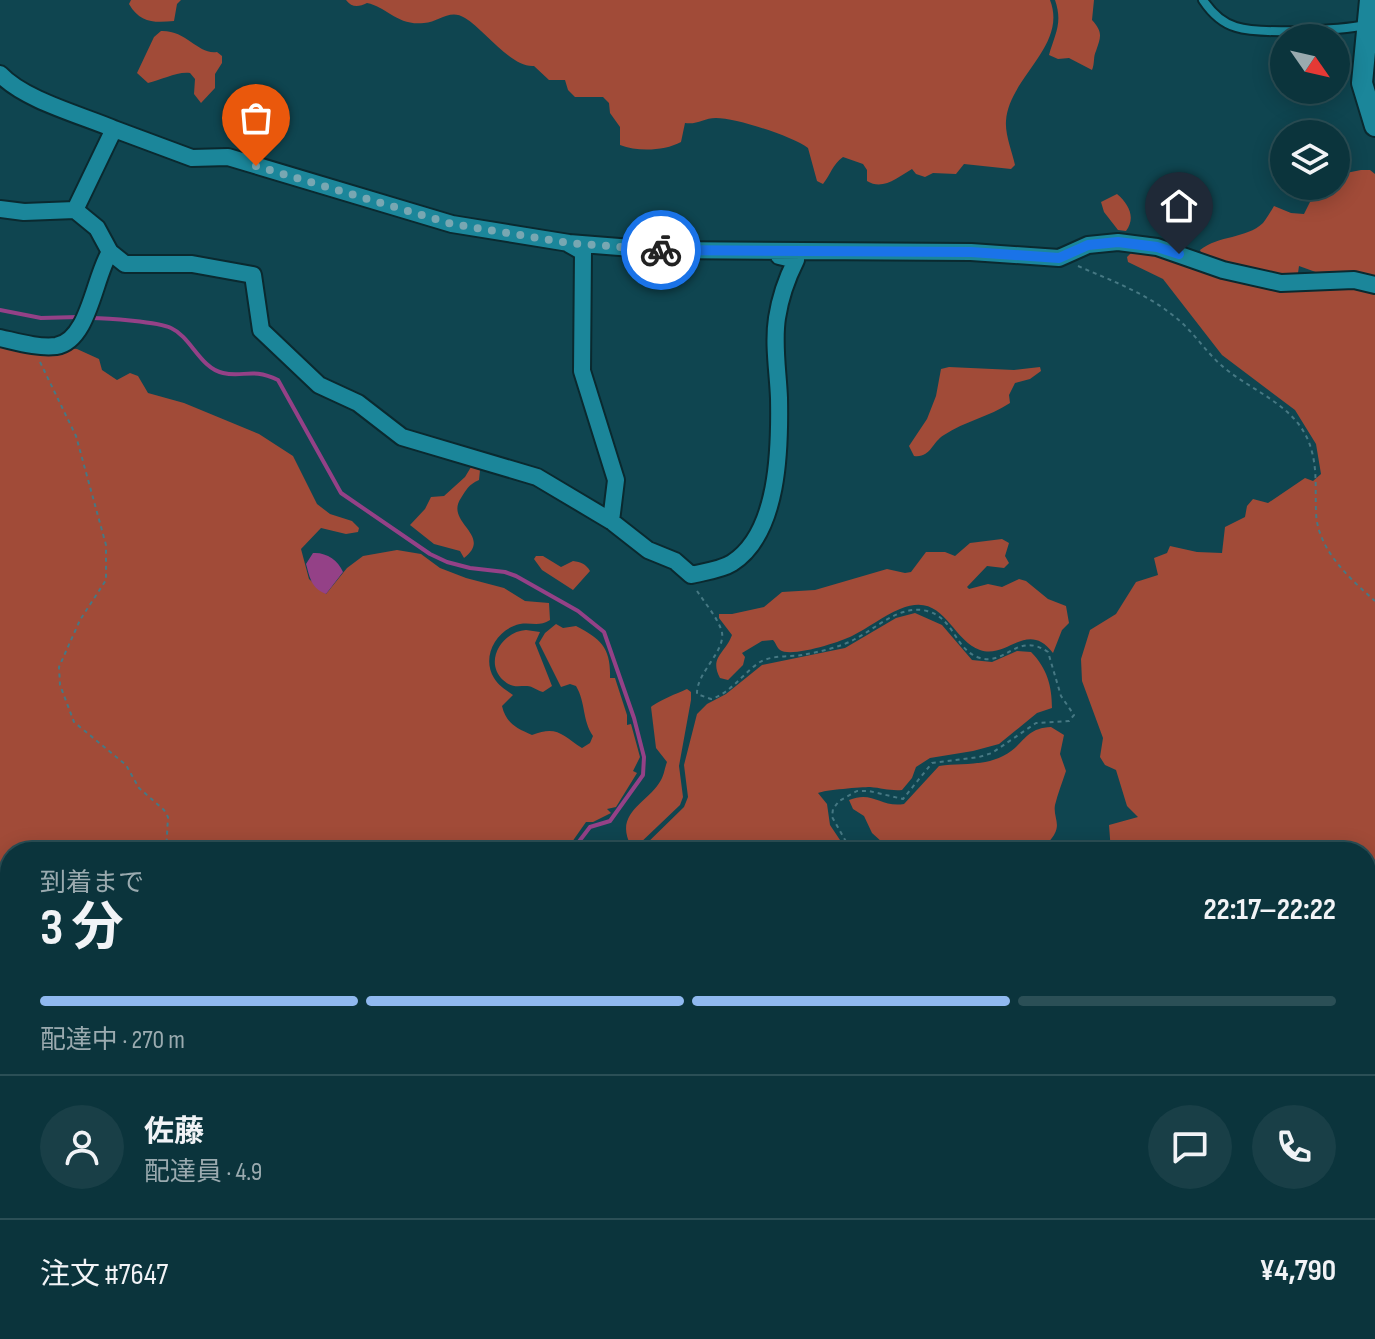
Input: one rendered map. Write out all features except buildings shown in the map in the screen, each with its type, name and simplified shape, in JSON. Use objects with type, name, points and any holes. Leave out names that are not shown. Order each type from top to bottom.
[{"type":"main road","points":[[1370,0],[1362,83],[1375,126]]},
{"type":"street","points":[[0,74],[9,83],[35,96],[192,158],[228,157],[452,224],[569,243],[657,250],[971,252],[1059,258],[1088,245],[1118,242],[1157,247],[1223,270],[1281,283],[1354,280],[1375,285]]},
{"type":"street","points":[[75,210],[114,129]]},
{"type":"street","points":[[0,209],[24,212],[75,210],[97,228],[110,252],[125,264],[192,264],[253,275],[261,330],[319,385],[358,403],[402,437],[537,477],[611,521],[648,550],[675,561],[691,575],[731,565],[750,547],[765,520],[773,491],[778,436],[777,319],[787,278],[796,260],[766,252]]},
{"type":"street","points":[[569,243],[583,252],[582,371],[616,480],[611,521]]},
{"type":"street","points":[[0,338],[36,345],[64,343],[84,319],[102,265],[110,252]]},
{"type":"lane","points":[[1203,0],[1217,17],[1234,27],[1256,31],[1368,25]]},
{"type":"path","points":[[1059,258],[1145,295],[1177,318],[1221,365],[1288,412],[1306,436],[1315,460],[1316,515],[1321,536],[1332,557],[1375,601]]},
{"type":"path","points":[[36,345],[39,361],[76,436],[106,545],[106,580],[80,620],[59,667],[63,696],[74,722],[126,765],[139,788],[164,810],[168,817],[167,842]]},
{"type":"path","points":[[691,575],[722,631],[723,640],[697,685],[697,694],[711,699],[726,692],[763,661],[845,643],[900,613],[914,609],[937,614],[946,620],[958,642],[973,656],[993,659],[1023,645],[1033,645],[1048,652],[1061,696],[1074,715],[1069,721],[1036,723],[992,753],[979,757],[932,763],[903,799],[869,791],[846,795],[833,809],[832,817],[846,842]]},
{"type":"shaded area","points":[[131,0],[181,0],[177,4],[174,21],[160,22],[138,15],[129,4]]},
{"type":"shaded area","points":[[346,0],[1050,0],[1053,17],[1045,47],[1009,105],[1006,126],[1015,165],[1011,169],[964,164],[956,174],[933,173],[925,177],[912,169],[890,182],[873,184],[867,181],[867,170],[863,164],[843,157],[823,184],[817,181],[808,148],[777,133],[737,121],[716,118],[685,123],[681,142],[659,149],[643,150],[620,145],[620,127],[603,97],[575,97],[568,90],[565,80],[549,80],[534,66],[516,61],[460,15],[449,15],[429,22],[407,22],[374,5],[356,6]]},
{"type":"shaded area","points":[[1055,0],[1094,0],[1092,20],[1100,35],[1092,70],[1069,58],[1058,59],[1049,55],[1058,22]]},
{"type":"shaded area","points":[[161,31],[178,34],[204,50],[222,56],[222,63],[215,74],[215,88],[201,103],[194,94],[195,79],[190,73],[175,74],[148,83],[137,73],[154,37]]},
{"type":"shaded area","points":[[1370,170],[1375,174],[1375,281],[1324,275],[1299,266],[1298,273],[1288,278],[1203,258],[1200,250],[1256,228],[1274,206],[1304,214],[1311,200],[1350,200],[1350,172]]},
{"type":"shaded area","points":[[1117,194],[1130,211],[1126,231],[1118,230],[1104,212],[1101,202]]},
{"type":"shaded area","points":[[1133,251],[1145,251],[1286,290],[1341,285],[1375,291],[1375,842],[1110,842],[1109,825],[1138,817],[1127,806],[1116,770],[1105,765],[1100,757],[1103,738],[1082,681],[1081,659],[1090,630],[1116,614],[1136,582],[1158,575],[1154,558],[1167,553],[1170,546],[1222,553],[1225,527],[1245,517],[1247,506],[1253,499],[1268,503],[1305,478],[1313,481],[1321,474],[1316,444],[1295,410],[1222,355],[1163,279],[1128,262],[1127,257]]},
{"type":"shaded area","points":[[0,341],[77,349],[99,359],[102,370],[117,380],[130,373],[138,376],[148,393],[184,403],[259,434],[293,456],[317,504],[330,514],[352,521],[359,528],[358,532],[346,534],[321,528],[301,549],[309,579],[326,594],[347,568],[363,556],[397,550],[421,554],[440,568],[504,588],[525,601],[549,603],[550,620],[511,627],[498,638],[490,653],[490,670],[494,678],[513,695],[502,706],[506,717],[532,735],[554,731],[582,748],[590,743],[593,736],[576,686],[561,687],[539,643],[556,624],[563,628],[576,626],[592,635],[603,646],[609,659],[610,678],[615,678],[627,715],[627,725],[631,724],[640,757],[633,771],[637,773],[616,807],[607,809],[611,813],[593,822],[586,822],[572,842],[0,842]]},
{"type":"shaded area","points":[[1040,367],[1041,371],[1030,379],[1015,383],[1009,395],[1010,403],[952,430],[924,455],[914,456],[909,446],[927,419],[936,396],[941,369],[1014,370]]},
{"type":"shaded area","points":[[475,466],[480,470],[479,480],[468,488],[457,507],[474,542],[472,550],[464,558],[460,551],[434,544],[410,525],[431,497],[444,496]]},
{"type":"shaded area","points":[[1002,539],[1009,543],[1005,556],[1009,563],[1004,568],[987,566],[967,587],[988,584],[1002,587],[1019,579],[1048,599],[1066,606],[1069,623],[1062,630],[1053,653],[1034,640],[990,652],[980,650],[937,611],[915,605],[900,609],[852,636],[816,648],[786,652],[779,649],[773,640],[762,641],[742,653],[745,657],[743,665],[728,680],[720,678],[717,660],[732,635],[719,614],[764,607],[782,592],[815,590],[887,569],[911,572],[926,552],[945,552],[955,556],[970,543]]},
{"type":"shaded area","points":[[313,553],[331,558],[343,572],[326,594],[314,586],[309,574],[306,564]]},
{"type":"shaded area","points":[[543,556],[561,567],[578,562],[590,571],[573,590],[542,570],[534,559]]},
{"type":"shaded area","points":[[915,613],[942,625],[972,660],[992,662],[1017,651],[1031,652],[1048,678],[1052,708],[1037,713],[999,744],[930,758],[916,767],[902,790],[866,787],[818,793],[827,804],[830,825],[841,842],[648,842],[684,807],[688,797],[684,765],[697,714],[707,704],[726,694],[762,665],[845,648],[896,618]]},
{"type":"shaded area","points":[[526,630],[540,632],[535,643],[552,686],[543,692],[530,686],[509,684],[497,672],[495,656],[498,648],[510,636]]},
{"type":"shaded area","points":[[687,689],[691,692],[679,766],[683,797],[680,805],[641,842],[630,842],[626,825],[629,816],[656,788],[667,762],[656,748],[651,707]]},
{"type":"shaded area","points":[[1051,727],[1064,735],[1060,754],[1066,771],[1055,805],[1056,831],[1048,842],[882,842],[872,833],[864,816],[853,809],[849,800],[864,797],[889,804],[904,804],[939,766],[996,759],[1042,728]]},
{"type":"waterway","points":[[0,310],[41,318],[78,317]]},
{"type":"waterway","points":[[91,318],[165,326],[178,332],[215,370],[230,374],[261,374],[278,380],[341,493],[430,554],[470,568],[516,576],[578,611],[604,632],[634,718],[644,757],[643,775],[610,821],[590,827],[579,842]]},
{"type":"way so far","points":[[256,166],[452,224],[569,243],[661,250]]},
{"type":"route","points":[[661,250],[971,252],[1059,258],[1088,245],[1118,242],[1157,247],[1179,254]]}]
